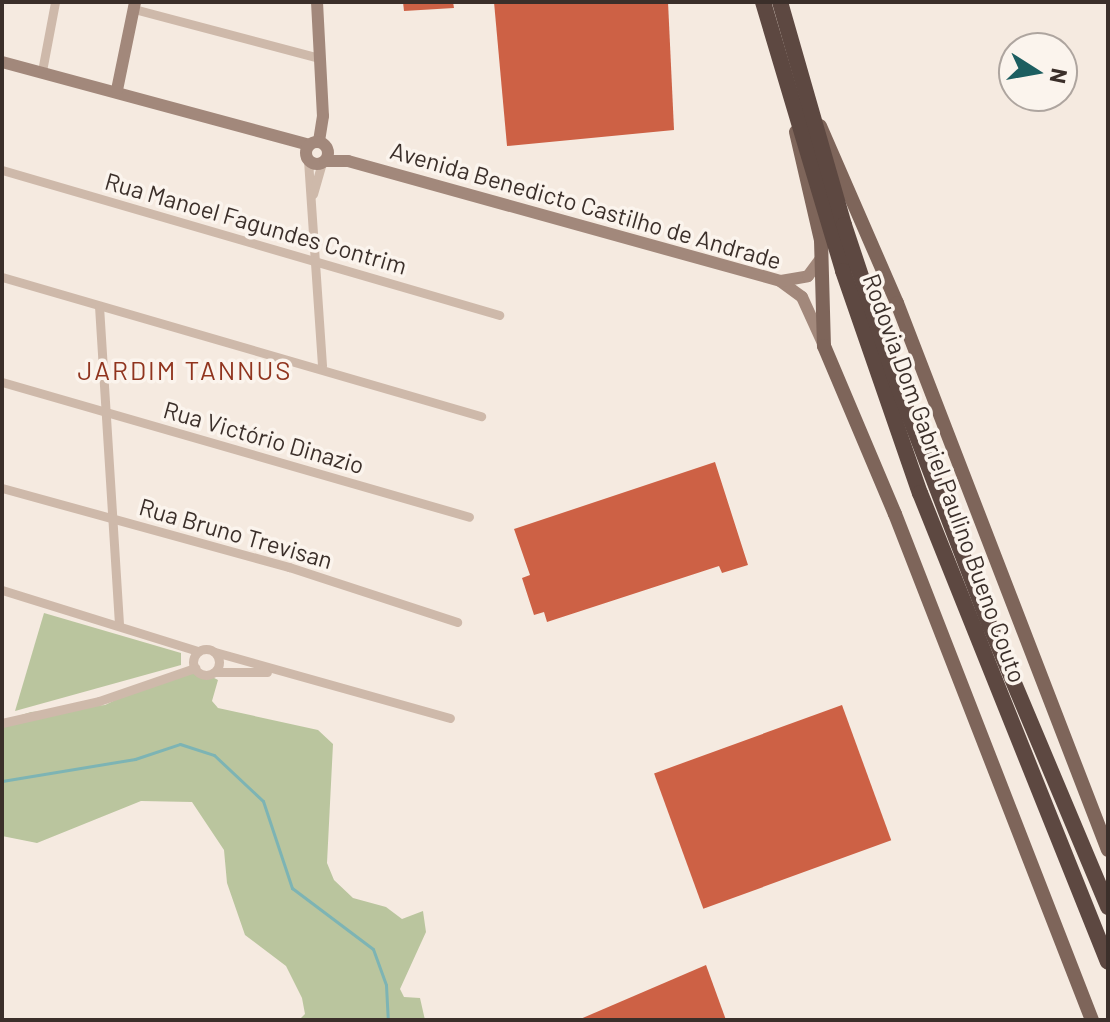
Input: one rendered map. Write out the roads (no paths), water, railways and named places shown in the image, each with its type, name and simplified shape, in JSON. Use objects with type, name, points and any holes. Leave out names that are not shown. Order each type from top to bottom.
[{"type":"highway","name":"Rodovia Dom Gabriel Paulino Bueno Couto","points":[[763,2],[794,111],[925,507],[1108,962]]},
{"type":"highway","name":"Rodovia Dom Gabriel Paulino Bueno Couto","points":[[780,2],[805,94],[911,420],[1108,907]]},
{"type":"main road","points":[[2,62],[117,90],[316,154],[320,58],[317,2]]},
{"type":"main road","points":[[117,90],[134,5]]},
{"type":"main road","points":[[805,94],[897,303],[1108,850]]},
{"type":"main road","points":[[794,111],[822,256],[824,346],[895,514],[1092,1020]]},
{"type":"main road","name":"Avenida Benedicto Castilho de Andrade","points":[[316,154],[780,281],[802,297],[824,346]]},
{"type":"main road","points":[[780,281],[808,276],[822,256]]},
{"type":"street","points":[[42,71],[55,2]]},
{"type":"street","points":[[134,5],[320,58]]},
{"type":"street","points":[[316,154],[311,197],[322,366]]},
{"type":"street","points":[[311,197],[316,154]]},
{"type":"street","name":"Rua Manoel Fagundes Contrim","points":[[2,170],[317,259],[499,315]]},
{"type":"street","points":[[2,277],[322,366],[481,416]]},
{"type":"street","points":[[99,306],[119,625]]},
{"type":"street","name":"Rua Victório Dinazio","points":[[2,382],[469,517]]},
{"type":"street","name":"Rua Bruno Trevisan","points":[[2,488],[289,567],[457,622]]},
{"type":"street","points":[[2,590],[198,651],[215,652],[450,718]]},
{"type":"street","points":[[195,668],[198,651]]},
{"type":"street","points":[[215,652],[219,664],[215,672]]},
{"type":"street","points":[[195,668],[202,674],[278,672]]},
{"type":"street","points":[[2,723],[99,701],[195,668]]},
{"type":"waterway","points":[[2,781],[135,759],[180,744],[214,755],[263,801],[292,888],[373,949],[386,985],[388,1020]]},
{"type":"district","name":"JARDIM TANNUS","points":[[185,370]]}]
